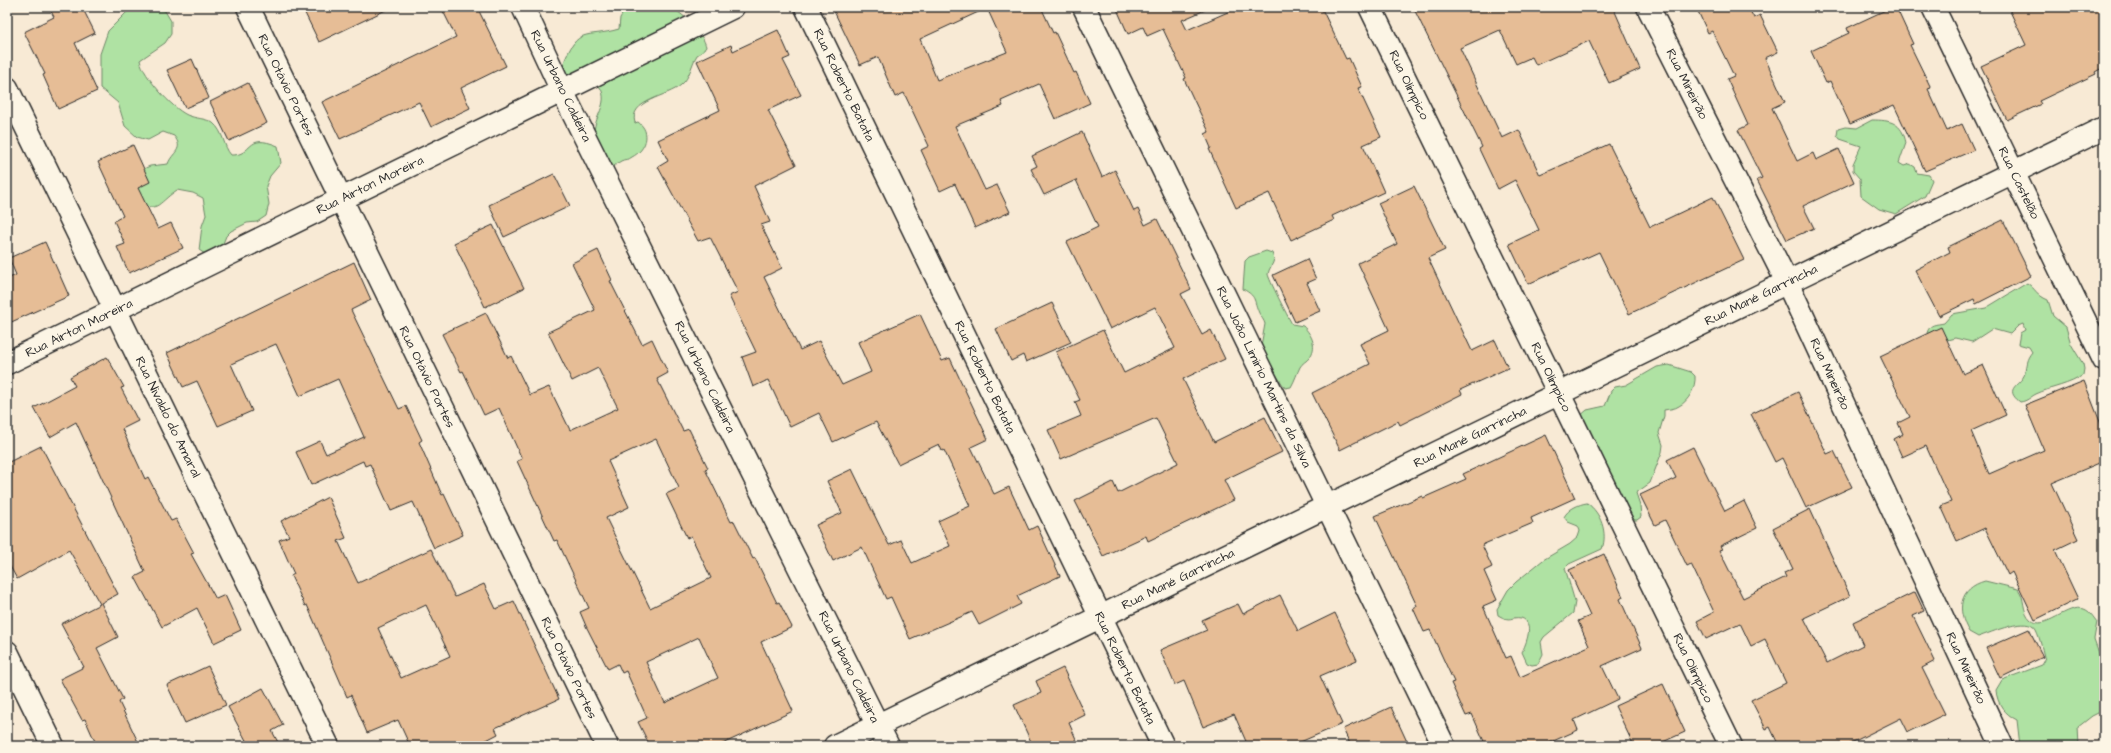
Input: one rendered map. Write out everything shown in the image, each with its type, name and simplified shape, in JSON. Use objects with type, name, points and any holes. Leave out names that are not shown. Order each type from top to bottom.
[{"type":"street","name":"Rua Otávio Portes","points":[[248,7],[607,746]]},
{"type":"street","name":"Rua Urbano Caldeira","points":[[523,7],[562,91],[888,746]]},
{"type":"street","name":"Rua Airton Moreira","points":[[7,363],[733,7]]},
{"type":"street","name":"Rua Roberto Batata","points":[[806,7],[1163,746]]},
{"type":"street","name":"Rua João Limirio Martins da Silva","points":[[1084,7],[1444,746]]},
{"type":"street","name":"Rua Olímpico","points":[[1370,7],[1731,746]]},
{"type":"street","name":"Rua Mineirão","points":[[1648,7],[1787,282],[2002,746]]},
{"type":"street","name":"Rua Castelão","points":[[1933,7],[2104,360]]},
{"type":"street","name":"Rua Nivaldo do Amaral","points":[[7,88],[328,746]]},
{"type":"street","name":"Rua Mané Garrincha","points":[[835,746],[2104,128]]},
{"type":"street","points":[[7,652],[53,746]]},
{"type":"green space","points":[[661,6],[673,9],[697,29],[706,47],[697,55],[688,75],[681,85],[650,100],[637,109],[634,115],[635,123],[638,122],[642,126],[645,131],[646,141],[637,154],[631,158],[622,160],[610,168],[598,147],[594,135],[594,128],[602,105],[603,93],[600,87],[568,77],[563,65],[568,52],[578,39],[590,34],[619,29],[620,18],[623,13],[639,7]]},
{"type":"green space","points":[[132,7],[159,7],[165,11],[171,21],[171,34],[165,43],[140,60],[142,67],[152,83],[166,99],[187,115],[213,123],[217,127],[231,155],[243,152],[255,143],[260,142],[267,142],[278,146],[281,163],[270,176],[266,186],[269,204],[266,216],[257,222],[247,223],[231,231],[226,236],[222,246],[208,256],[199,250],[202,226],[206,215],[203,198],[193,193],[177,190],[157,206],[153,207],[132,200],[139,171],[150,166],[168,164],[177,151],[178,145],[174,136],[163,132],[148,140],[137,137],[125,126],[118,103],[100,88],[100,54],[108,31]]},
{"type":"green space","points":[[1872,120],[1890,122],[1898,126],[1902,131],[1906,143],[1899,163],[1904,166],[1910,164],[1915,167],[1917,173],[1929,175],[1932,180],[1925,196],[1896,214],[1879,209],[1861,196],[1860,179],[1853,171],[1853,164],[1861,146],[1840,139],[1837,135],[1838,129],[1845,127],[1857,128]]},
{"type":"green space","points":[[1266,251],[1272,253],[1274,259],[1268,274],[1271,283],[1292,324],[1303,326],[1313,341],[1312,354],[1301,366],[1291,387],[1285,388],[1273,370],[1261,346],[1265,323],[1259,313],[1253,296],[1243,289],[1245,261],[1249,257]]},
{"type":"green space","points":[[2027,283],[2041,296],[2048,300],[2053,316],[2066,327],[2071,344],[2083,364],[2084,369],[2083,375],[2078,378],[2066,384],[2036,394],[2027,400],[2020,402],[2015,397],[2013,390],[2025,373],[2027,360],[2032,352],[2029,347],[2018,344],[2020,333],[2025,330],[2023,324],[2018,326],[2010,334],[1992,329],[1972,342],[1955,338],[1943,341],[1931,337],[1927,333],[1932,326],[1944,323],[1952,314],[1986,308]]},
{"type":"green space","points":[[1669,365],[1691,372],[1695,376],[1694,385],[1689,397],[1683,404],[1676,408],[1664,410],[1664,416],[1659,433],[1663,445],[1662,452],[1650,483],[1636,493],[1640,505],[1641,517],[1637,520],[1631,520],[1579,417],[1587,410],[1605,406],[1611,391],[1615,387],[1626,385],[1657,367]]},
{"type":"green space","points":[[1587,503],[1596,512],[1604,530],[1604,543],[1602,549],[1569,564],[1565,568],[1575,602],[1573,613],[1544,637],[1541,642],[1543,654],[1538,664],[1532,665],[1527,663],[1522,652],[1526,644],[1529,628],[1528,624],[1521,618],[1506,619],[1498,615],[1497,609],[1508,590],[1516,582],[1543,560],[1570,544],[1578,537],[1580,531],[1578,526],[1568,522],[1564,517],[1574,507]]},
{"type":"green space","points":[[1985,581],[2018,589],[2022,597],[2026,613],[2031,620],[2036,623],[2049,620],[2078,608],[2088,611],[2097,622],[2094,639],[2100,656],[2104,662],[2104,710],[2092,716],[2078,727],[2079,746],[2020,746],[2017,720],[2005,712],[2002,708],[1998,700],[1996,690],[2002,680],[2042,665],[2045,660],[2038,634],[2032,626],[2025,624],[2009,626],[1978,637],[1969,632],[1962,616],[1962,601],[1965,594],[1970,589],[1976,584]]},
{"type":"building","points":[[49,7],[82,7],[95,33],[75,43],[97,91],[58,109],[43,75],[45,74],[24,32],[54,17]]},
{"type":"building","points":[[302,7],[392,7],[319,42]]},
{"type":"building","points":[[441,7],[477,7],[506,66],[461,88],[470,108],[431,127],[419,102],[340,139],[322,102],[456,37]]},
{"type":"building","points":[[832,7],[1041,7],[1053,33],[1055,32],[1074,73],[1076,72],[1090,103],[1055,119],[1039,84],[1001,101],[1003,106],[955,126],[985,190],[997,185],[1010,212],[975,228],[955,184],[940,191],[921,150],[929,146],[904,93],[895,97],[878,57],[860,65]],"holes":[[[987,8],[1007,52],[937,80],[920,39]]]},
{"type":"building","points":[[1116,7],[1212,7],[1182,20],[1187,30],[1239,7],[1321,7],[1346,59],[1349,58],[1362,87],[1358,88],[1381,137],[1363,145],[1384,192],[1332,216],[1334,220],[1291,240],[1269,193],[1236,208],[1209,149],[1211,148],[1205,134],[1209,132],[1184,79],[1186,78],[1163,29],[1147,36],[1143,27],[1128,34]]},
{"type":"building","points":[[1413,7],[1613,7],[1640,69],[1609,83],[1589,41],[1536,65],[1532,57],[1516,64],[1500,30],[1460,48],[1502,138],[1519,130],[1540,175],[1609,144],[1650,227],[1713,197],[1744,260],[1629,314],[1599,252],[1528,284],[1509,244],[1539,230],[1515,180],[1498,189],[1479,149],[1482,147]]},
{"type":"building","points":[[1696,7],[1748,7],[1754,18],[1760,15],[1778,52],[1765,58],[1785,102],[1772,108],[1797,161],[1813,153],[1816,160],[1839,149],[1854,182],[1803,206],[1814,228],[1787,240],[1757,180],[1762,178],[1738,130],[1748,125],[1727,79],[1734,76],[1712,31],[1708,33]]},
{"type":"building","points":[[1892,7],[1896,7],[1913,44],[1910,45],[1931,88],[1928,89],[1947,131],[1962,124],[1974,150],[1925,171],[1894,105],[1850,124],[1830,81],[1826,83],[1811,51],[1849,33],[1847,28]]},
{"type":"building","points":[[2008,7],[2104,7],[2104,67],[2095,72],[2096,74],[2039,101],[2041,104],[2007,120],[1981,66],[2026,45]]},
{"type":"building","points":[[778,30],[790,57],[783,60],[801,95],[768,110],[796,165],[754,186],[770,222],[761,225],[782,268],[764,277],[800,350],[819,341],[842,385],[871,372],[858,342],[920,314],[942,361],[950,358],[988,439],[971,447],[994,494],[1009,487],[1029,530],[1037,526],[1060,576],[1017,596],[1021,604],[979,625],[972,612],[910,639],[891,597],[886,599],[862,547],[833,561],[816,525],[842,513],[827,481],[852,469],[889,545],[901,540],[912,563],[950,546],[938,521],[970,506],[944,450],[942,451],[939,444],[898,464],[876,422],[833,442],[819,413],[790,427],[768,380],[753,387],[742,357],[756,352],[729,296],[738,292],[710,237],[698,241],[658,167],[668,161],[658,140],[720,110],[697,61],[731,45],[733,51]]},
{"type":"building","points":[[192,59],[209,98],[185,108],[167,70]]},
{"type":"building","points":[[248,83],[267,123],[229,141],[210,102]]},
{"type":"building","points":[[1082,132],[1102,177],[1115,170],[1134,211],[1138,209],[1145,225],[1157,219],[1191,289],[1181,294],[1202,335],[1211,330],[1225,359],[1183,379],[1214,442],[1265,417],[1282,452],[1224,480],[1234,500],[1148,541],[1146,536],[1103,556],[1075,501],[1113,482],[1118,493],[1178,463],[1156,418],[1061,459],[1048,430],[1081,416],[1075,402],[1080,400],[1056,352],[1103,330],[1124,373],[1175,348],[1155,307],[1110,329],[1067,242],[1098,227],[1076,180],[1044,195],[1031,169],[1037,166],[1032,156]]},
{"type":"building","points":[[133,145],[150,182],[138,188],[158,229],[171,223],[183,248],[129,273],[117,247],[125,244],[114,221],[123,216],[98,162]]},
{"type":"building","points":[[554,174],[570,206],[504,237],[489,205]]},
{"type":"building","points":[[1414,186],[1445,250],[1428,258],[1472,351],[1495,340],[1508,368],[1460,390],[1462,394],[1400,425],[1398,421],[1340,450],[1312,393],[1370,364],[1360,344],[1389,330],[1358,263],[1397,244],[1378,203]]},
{"type":"building","points":[[2003,220],[2031,276],[1976,304],[1974,299],[1939,316],[1915,270],[1950,252],[1948,247]]},
{"type":"building","points":[[493,225],[524,288],[485,307],[454,243]]},
{"type":"building","points":[[45,242],[69,296],[7,324],[7,279],[16,275],[9,258]]},
{"type":"building","points":[[598,250],[612,280],[610,281],[642,344],[652,339],[668,373],[657,379],[683,431],[689,429],[708,468],[705,469],[731,522],[734,521],[753,559],[755,558],[777,603],[779,602],[792,627],[761,642],[793,711],[718,746],[650,746],[638,722],[647,718],[626,671],[622,673],[618,664],[608,669],[586,626],[580,612],[589,608],[557,540],[554,541],[517,461],[522,459],[499,408],[484,415],[463,371],[461,372],[442,334],[486,313],[508,358],[511,356],[530,395],[549,387],[570,430],[618,408],[598,368],[572,381],[548,332],[595,310],[572,263]],"holes":[[[656,439],[679,488],[666,494],[687,538],[691,536],[711,578],[650,608],[606,518],[629,507],[608,461]],[[699,637],[718,678],[665,703],[646,662]]]},
{"type":"building","points":[[1307,259],[1316,279],[1307,283],[1320,311],[1295,322],[1273,275]]},
{"type":"building","points":[[354,262],[371,300],[351,310],[399,409],[406,406],[422,440],[419,442],[442,495],[444,494],[463,535],[434,548],[413,502],[391,511],[370,464],[365,466],[363,461],[311,485],[296,452],[320,441],[326,454],[364,437],[338,379],[300,396],[276,344],[231,364],[252,411],[218,426],[197,381],[183,387],[167,353]]},
{"type":"building","points":[[1052,303],[1071,342],[1026,362],[1023,355],[1011,361],[996,329]]},
{"type":"building","points":[[1941,327],[1963,374],[1983,365],[2006,415],[1971,431],[1989,474],[2044,450],[2025,405],[2084,381],[2104,432],[2104,461],[2052,483],[2078,539],[2055,550],[2078,599],[2035,620],[2012,572],[2008,575],[1985,528],[1957,541],[1941,506],[1951,502],[1926,446],[1902,457],[1894,439],[1903,434],[1898,423],[1910,417],[1880,356]]},
{"type":"building","points":[[107,357],[124,387],[121,388],[138,421],[122,429],[145,479],[148,477],[171,521],[176,519],[194,553],[191,554],[216,599],[225,595],[241,630],[214,643],[197,608],[162,627],[135,577],[145,572],[76,422],[50,437],[34,408],[75,386],[70,377]]},
{"type":"building","points":[[1798,392],[1827,454],[1834,451],[1852,487],[1806,508],[1782,458],[1775,462],[1751,414]]},
{"type":"building","points":[[1546,435],[1575,498],[1531,518],[1533,523],[1482,545],[1492,567],[1484,571],[1497,600],[1483,606],[1506,658],[1511,656],[1520,677],[1589,646],[1578,621],[1590,616],[1569,570],[1604,554],[1623,597],[1620,599],[1642,648],[1602,666],[1618,699],[1574,720],[1578,730],[1542,746],[1486,746],[1472,714],[1466,716],[1451,683],[1454,682],[1430,630],[1424,632],[1413,608],[1417,606],[1375,516],[1422,496],[1423,498],[1466,479],[1463,474]]},
{"type":"building","points":[[41,446],[118,594],[101,603],[118,637],[97,648],[123,699],[119,702],[140,746],[97,746],[85,719],[82,720],[60,679],[84,667],[61,624],[100,604],[69,550],[17,579],[7,561],[7,463]]},
{"type":"building","points":[[1693,447],[1725,511],[1744,501],[1757,528],[1720,546],[1722,549],[1719,550],[1743,598],[1786,577],[1784,573],[1793,569],[1773,528],[1810,509],[1850,596],[1804,618],[1827,663],[1863,645],[1853,622],[1915,592],[1924,611],[1913,616],[1935,661],[1922,668],[1945,714],[1908,732],[1901,718],[1845,746],[1779,746],[1770,727],[1766,729],[1751,700],[1786,683],[1765,639],[1751,646],[1740,623],[1706,639],[1697,621],[1714,612],[1691,564],[1687,566],[1665,520],[1655,525],[1640,495],[1676,478],[1667,460]]},
{"type":"building","points":[[328,497],[346,538],[338,541],[358,583],[431,549],[455,597],[484,584],[496,609],[514,601],[559,699],[495,728],[498,734],[475,746],[410,746],[398,720],[367,733],[351,695],[347,697],[307,605],[305,606],[291,576],[294,574],[279,540],[289,536],[281,521]],"holes":[[[426,605],[450,656],[401,678],[378,628]]]},
{"type":"building","points":[[1280,595],[1298,631],[1335,613],[1357,660],[1320,676],[1342,724],[1291,746],[1248,746],[1234,714],[1203,727],[1184,681],[1175,685],[1160,650],[1207,630],[1202,620],[1238,604],[1243,614]]},
{"type":"building","points":[[2029,629],[2043,657],[2000,678],[1986,648]]},
{"type":"building","points":[[208,666],[226,705],[185,723],[167,685]]},
{"type":"building","points":[[1063,668],[1085,715],[1069,723],[1079,746],[1033,746],[1014,705],[1041,693],[1036,681]]},
{"type":"building","points":[[1663,684],[1685,732],[1654,746],[1634,746],[1615,706]]},
{"type":"building","points":[[263,688],[283,725],[272,731],[280,746],[249,746],[228,707]]},
{"type":"building","points":[[1391,707],[1409,746],[1351,746],[1343,729]]}]
